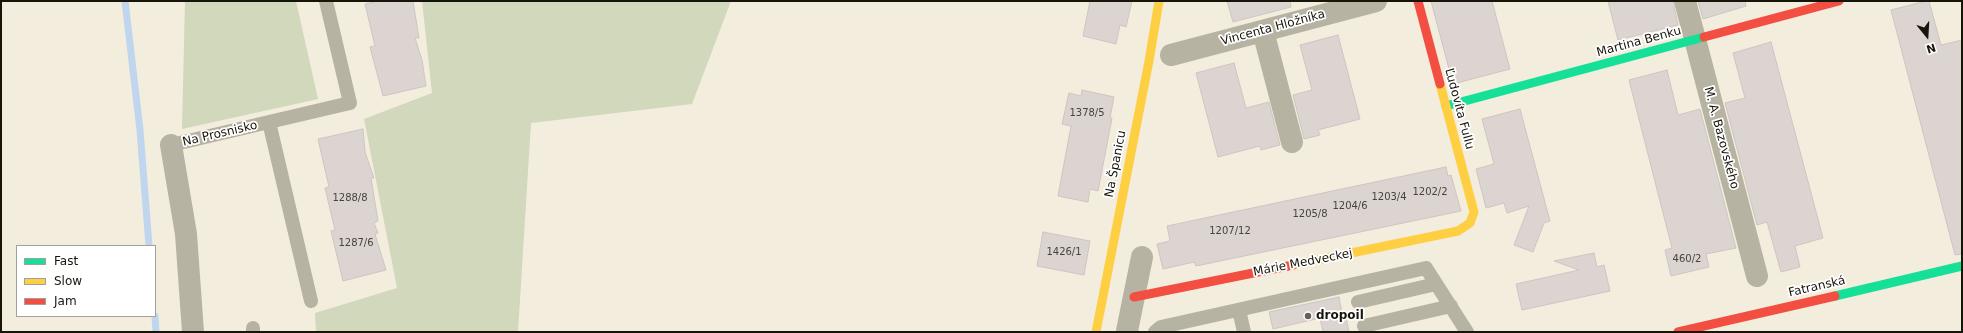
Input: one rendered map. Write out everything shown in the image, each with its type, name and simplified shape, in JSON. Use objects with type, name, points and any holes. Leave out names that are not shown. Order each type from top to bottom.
[{"type":"street","name":"Na Španicu","points":[[1096,332],[1159,1]]},
{"type":"street","name":"Vincenta Hložníka","points":[[1171,55],[1376,1]]},
{"type":"street","name":"Ľudovíta Fullu","points":[[1418,1],[1474,212],[1470,223]]},
{"type":"street","name":"M. A. Bazovského","points":[[1685,1],[1757,276]]},
{"type":"street","name":"Martina Benku","points":[[1446,106],[1839,1]]},
{"type":"street","points":[[1263,31],[1292,142]]},
{"type":"street","name":"Na Prosnisko","points":[[171,145],[186,234],[193,332]]},
{"type":"street","name":"Márie Medveckej","points":[[1134,297],[1458,232],[1470,223]]},
{"type":"street","points":[[1127,331],[1142,257]]},
{"type":"street","name":"Fatranská","points":[[1678,332],[1962,266]]},
{"type":"lane","name":"Na Prosnisko","points":[[171,145],[350,103],[326,1]]},
{"type":"lane","points":[[269,122],[311,301]]},
{"type":"lane","points":[[1154,332],[1161,327],[1426,268],[1467,332]]},
{"type":"lane","points":[[1354,284],[1364,329],[1451,306]]},
{"type":"lane","points":[[1358,302],[1436,284]]},
{"type":"lane","points":[[1239,310],[1244,332]]},
{"type":"green space","points":[[185,1],[296,1],[318,99],[182,129]]},
{"type":"green space","points":[[422,1],[731,1],[692,104],[531,123],[518,332],[316,332],[315,313],[397,288],[364,119],[432,93]]},
{"type":"building","points":[[378,1],[413,1],[419,38],[415,38],[422,60],[426,86],[383,96],[370,47],[375,46],[365,4]]},
{"type":"building","points":[[1090,1],[1132,1],[1126,27],[1120,25],[1116,44],[1083,36]]},
{"type":"building","points":[[1227,1],[1290,1],[1291,7],[1233,22]]},
{"type":"building","points":[[1431,1],[1492,1],[1510,69],[1453,84]]},
{"type":"building","points":[[1608,1],[1673,1],[1678,25],[1618,40]]},
{"type":"building","points":[[1698,1],[1745,1],[1746,6],[1703,19]]},
{"type":"building","points":[[1929,1],[1941,45],[1962,40],[1962,254],[1955,255],[1891,10]]},
{"type":"building","points":[[1338,35],[1360,119],[1318,130],[1320,135],[1304,139],[1293,95],[1312,90],[1300,45]]},
{"type":"building","points":[[1771,42],[1823,238],[1795,246],[1800,267],[1781,272],[1767,222],[1757,225],[1725,103],[1745,98],[1733,53]]},
{"type":"building","points":[[1234,63],[1246,108],[1269,102],[1280,145],[1261,150],[1260,146],[1218,157],[1196,73]]},
{"type":"building","points":[[1667,70],[1678,115],[1700,109],[1736,248],[1706,254],[1709,267],[1671,276],[1665,250],[1672,248],[1629,80]]},
{"type":"building","points":[[1082,90],[1114,97],[1110,118],[1112,118],[1098,191],[1090,189],[1088,202],[1058,196],[1071,126],[1062,124],[1069,93],[1081,96]]},
{"type":"building","points":[[1520,109],[1550,221],[1544,223],[1533,252],[1514,245],[1529,206],[1507,213],[1504,203],[1486,208],[1476,169],[1494,164],[1482,119]]},
{"type":"building","points":[[363,129],[365,152],[374,178],[371,178],[378,221],[374,223],[378,233],[375,234],[386,270],[343,281],[331,231],[335,230],[325,188],[329,187],[318,139]]},
{"type":"building","points":[[1446,167],[1448,176],[1451,175],[1461,211],[1196,266],[1194,262],[1163,269],[1157,244],[1170,241],[1167,226]]},
{"type":"building","points":[[1043,232],[1090,241],[1084,275],[1037,266]]},
{"type":"building","points":[[1594,253],[1597,267],[1604,265],[1610,291],[1522,310],[1516,284],[1579,270],[1554,261]]},
{"type":"building","name":"dropoil","points":[[1339,297],[1342,313],[1345,312],[1349,332],[1323,332],[1320,318],[1273,329],[1269,312]]},
{"type":"waterway","points":[[125,1],[140,130],[149,245]]},
{"type":"waterway","points":[[155,317],[156,332]]},
{"type":"traffic: fast","points":[[1446,106],[1704,37]]},
{"type":"traffic: fast","points":[[1835,296],[1962,266]]},
{"type":"traffic: slow","points":[[1096,332],[1149,61],[1159,1]]},
{"type":"traffic: slow","points":[[1293,265],[1458,231],[1470,223],[1474,212],[1440,84]]},
{"type":"traffic: jam","points":[[1418,1],[1440,84]]},
{"type":"traffic: jam","points":[[1704,37],[1839,1]]},
{"type":"traffic: jam","points":[[1134,297],[1293,265]]},
{"type":"traffic: jam","points":[[1678,332],[1835,296]]},
{"type":"place","name":"dropoil","points":[[1308,316]]}]
